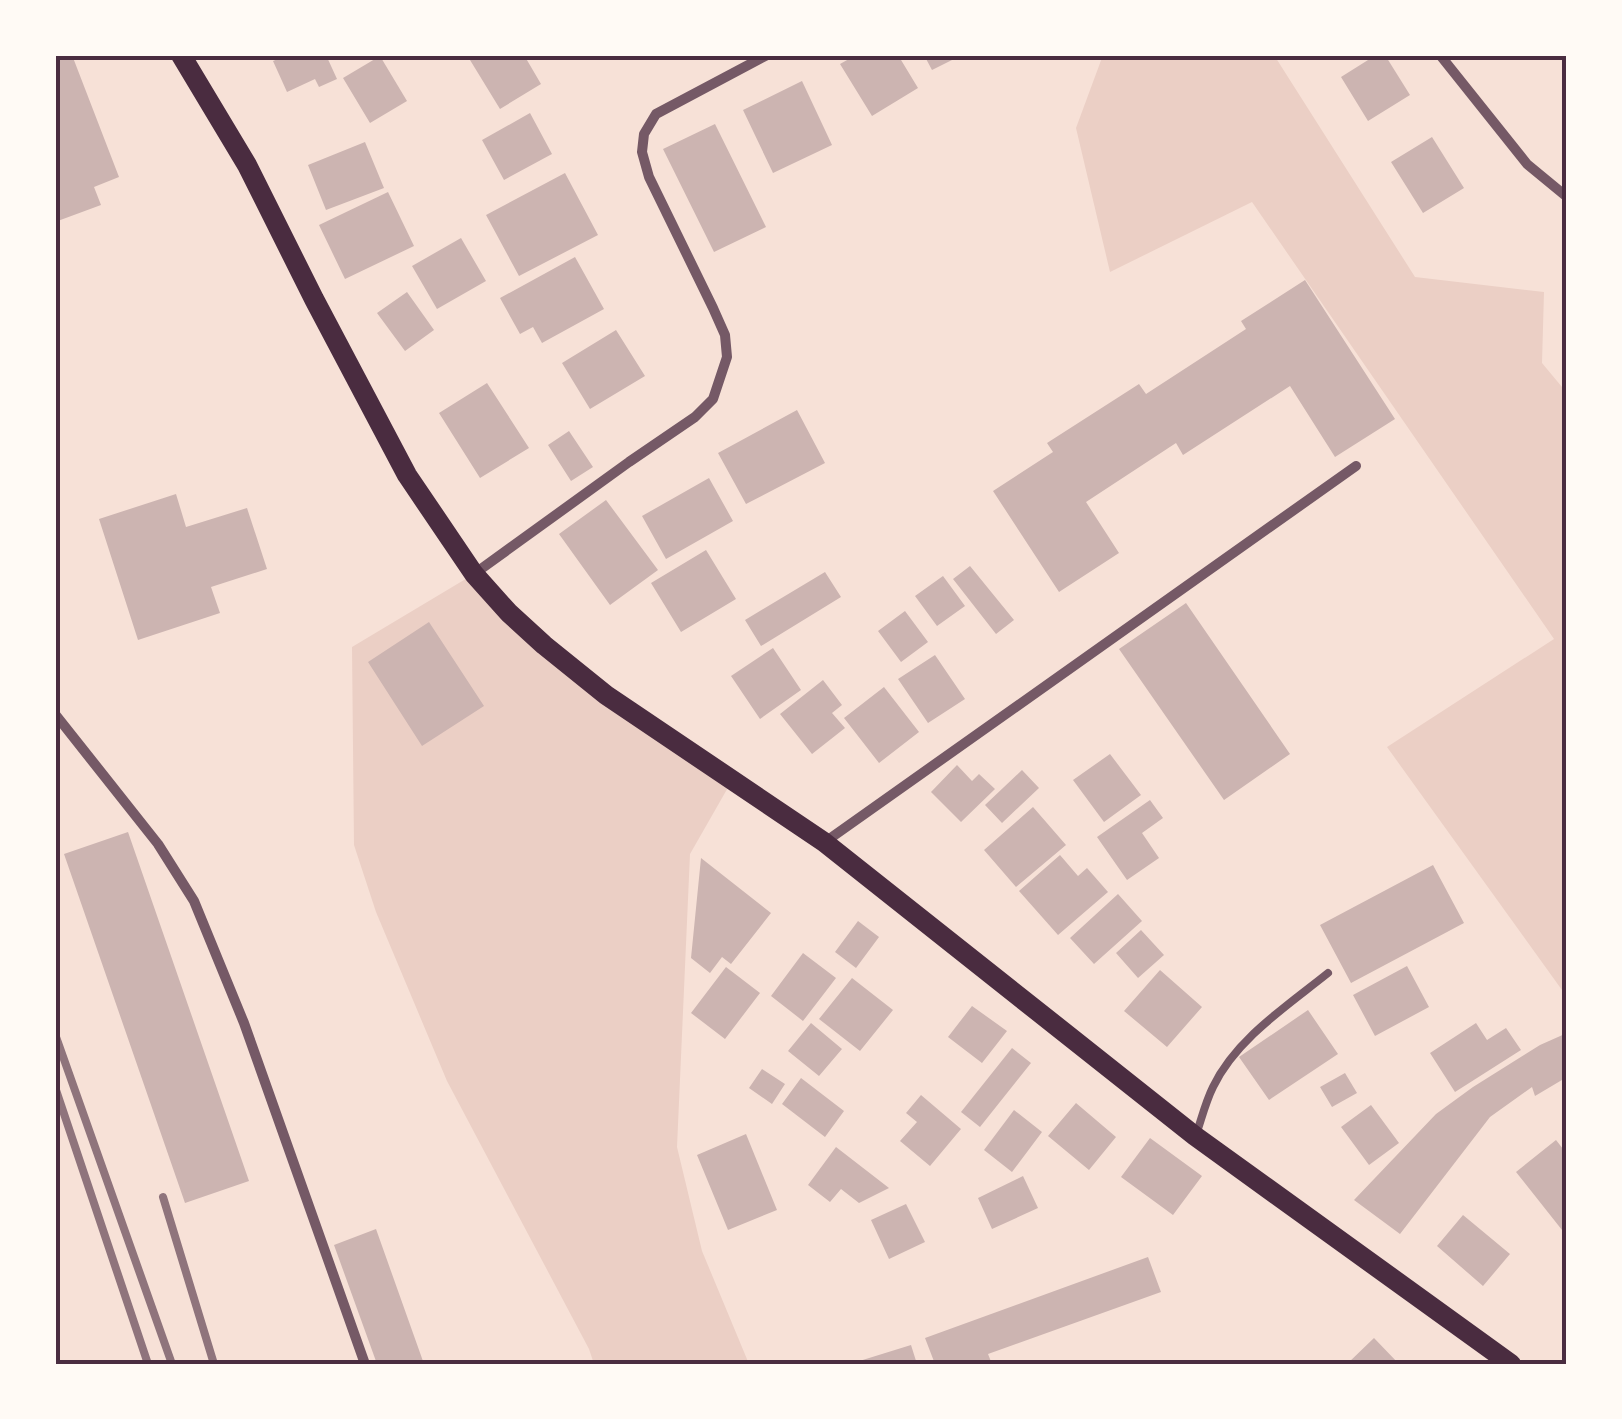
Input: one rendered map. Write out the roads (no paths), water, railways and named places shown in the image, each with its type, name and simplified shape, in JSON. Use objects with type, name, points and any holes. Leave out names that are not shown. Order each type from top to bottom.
[{"type":"main road","points":[[181,55],[247,165],[407,475],[474,574],[509,613],[606,695],[824,842],[1195,1136],[1511,1364]]},
{"type":"street","points":[[474,574],[695,417],[713,399],[728,358],[724,335],[649,178],[642,152],[644,134],[656,114],[767,55]]},
{"type":"street","points":[[1440,55],[1527,164],[1567,197]]},
{"type":"street","points":[[824,842],[1356,466]]},
{"type":"street","points":[[55,714],[158,844],[194,901],[244,1023],[365,1364]]},
{"type":"lane","points":[[1195,1136],[1212,1088],[1231,1057],[1328,973]]},
{"type":"railway","points":[[55,1034],[172,1364]]},
{"type":"railway","points":[[55,1087],[148,1364]]},
{"type":"railway","points":[[163,1197],[214,1364]]}]
